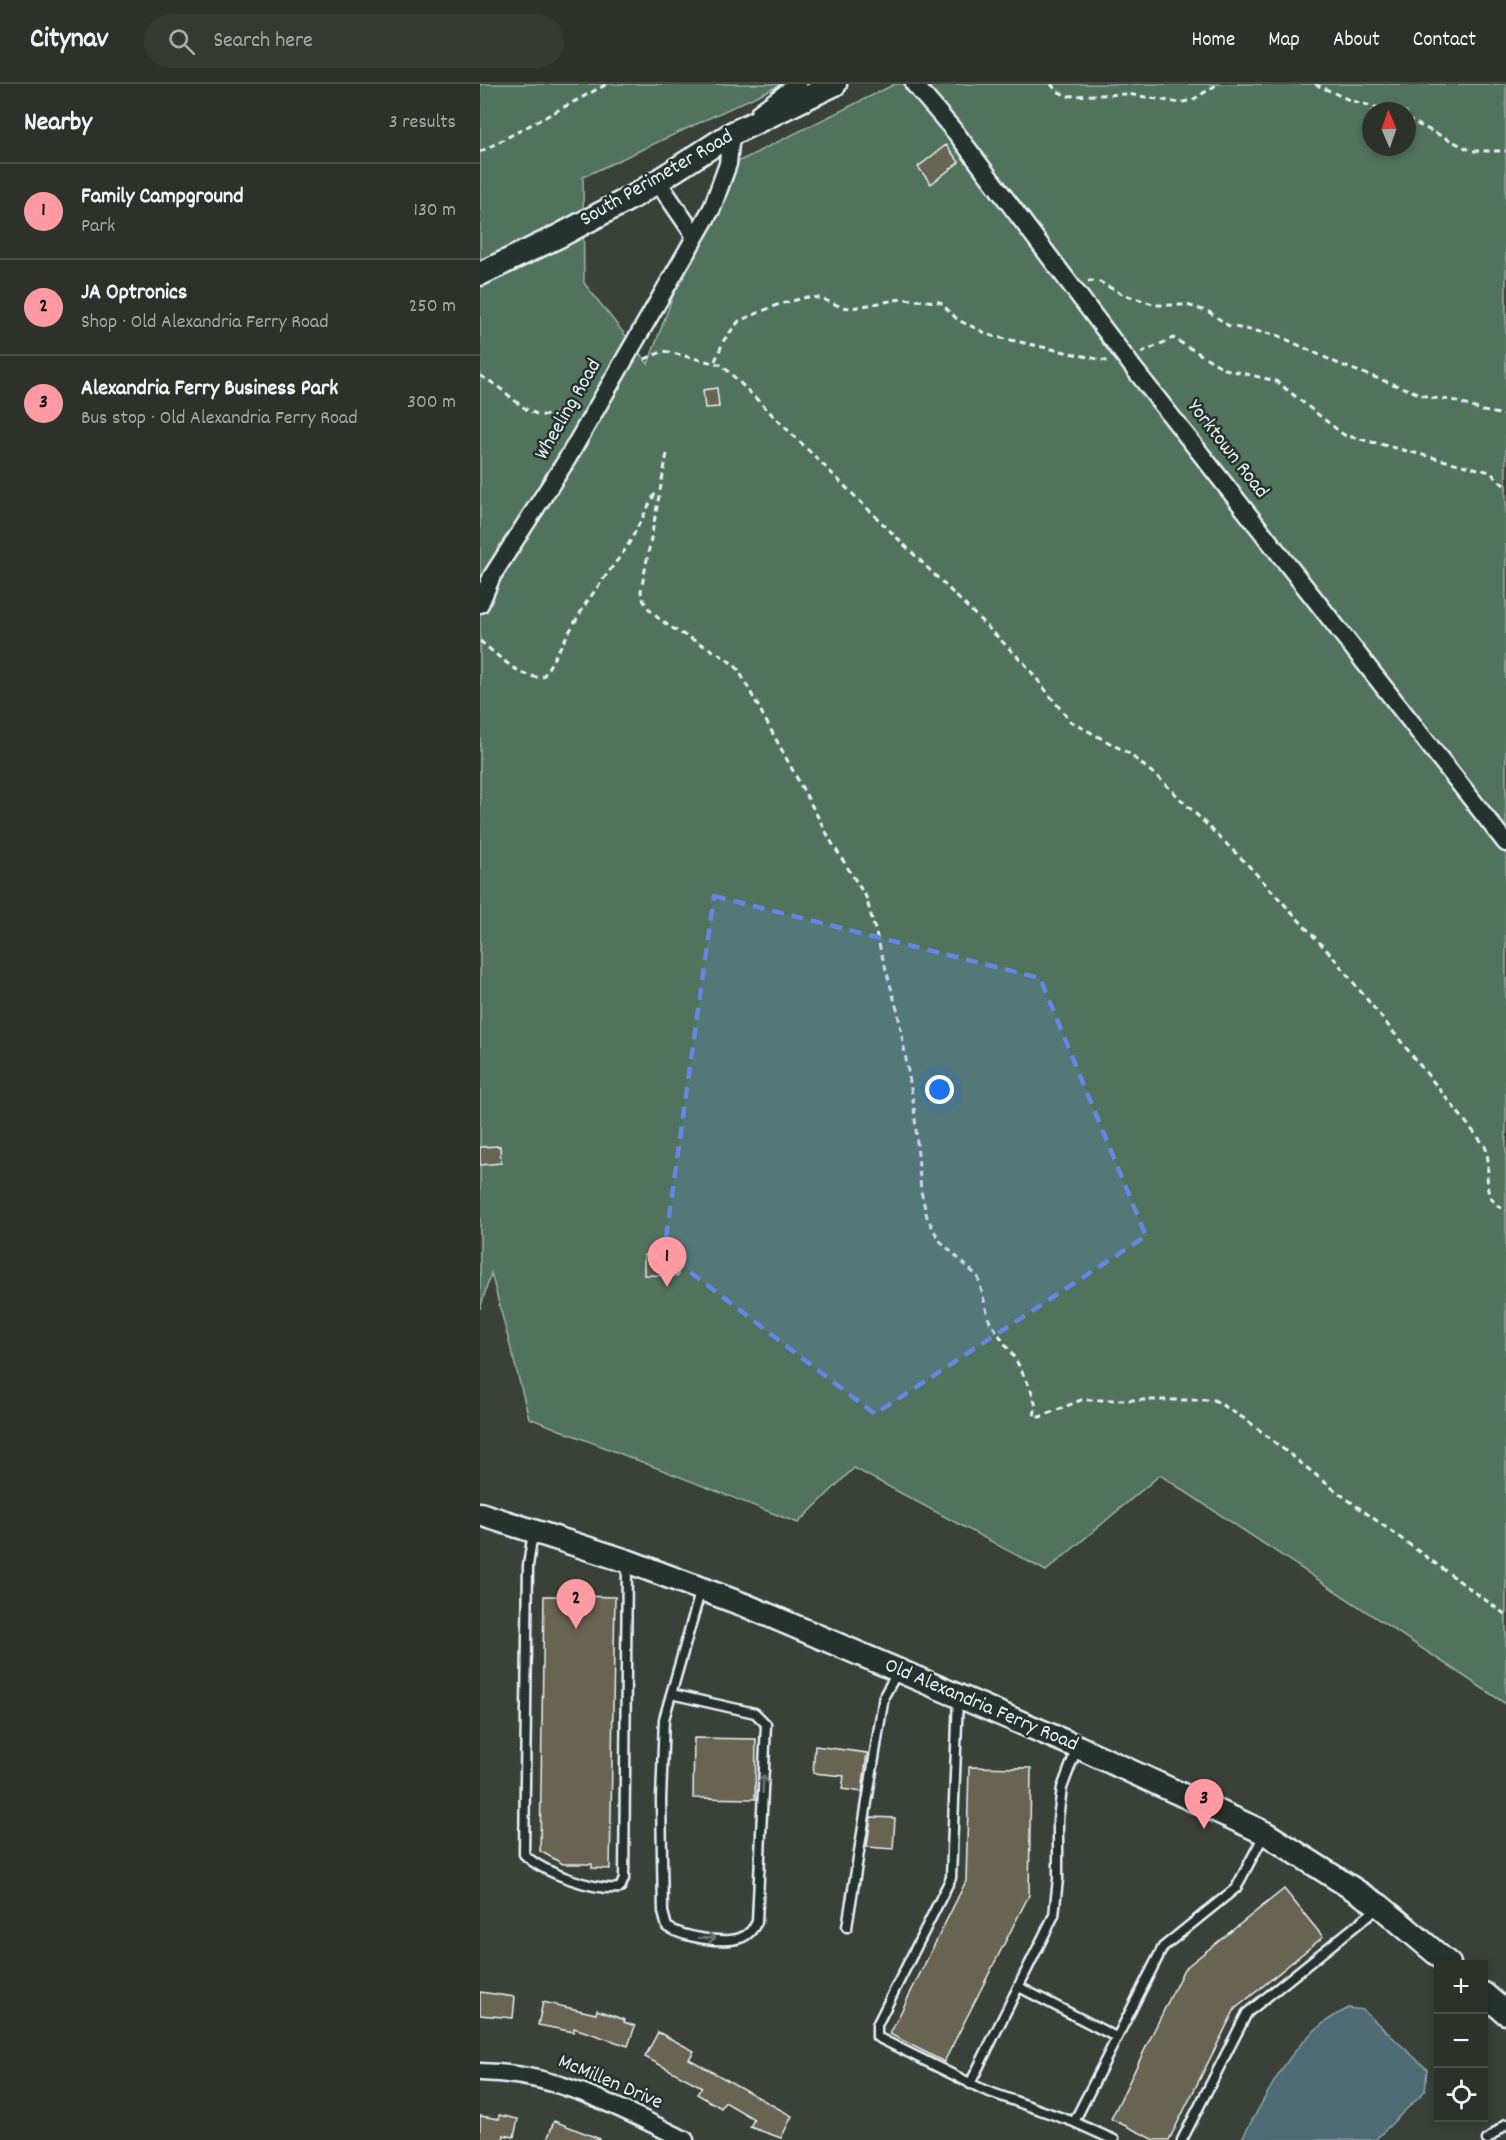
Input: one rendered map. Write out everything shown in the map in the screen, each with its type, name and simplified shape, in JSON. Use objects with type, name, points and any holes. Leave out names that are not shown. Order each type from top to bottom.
[{"type":"main road","name":"South Perimeter Road","points":[[480,274],[559,236],[658,182],[736,132],[835,84]]},
{"type":"main road","name":"Old Alexandria Ferry Road","points":[[480,1514],[627,1561],[701,1588],[958,1695],[1265,1833],[1380,1906],[1443,1960]]},
{"type":"main road","points":[[1488,1997],[1506,2013]]},
{"type":"street","points":[[736,132],[798,84]]},
{"type":"street","name":"Yorktown Road","points":[[915,84],[956,133],[1127,360],[1506,843]]},
{"type":"street","name":"Wheeling Road","points":[[480,604],[492,576],[566,461],[712,208],[728,164],[736,132]]},
{"type":"street","points":[[658,182],[694,236]]},
{"type":"street","name":"McMillen Drive","points":[[480,2072],[529,2076],[561,2084],[612,2104],[685,2140]]},
{"type":"lane","points":[[534,1530],[528,1566],[524,1854],[532,1864],[603,1890],[620,1888],[624,1879],[627,1561]]},
{"type":"lane","points":[[671,1694],[755,1713],[761,1716],[766,1724],[757,1922],[750,1932],[739,1938],[699,1938],[679,1935],[667,1927],[663,1912],[661,1800],[664,1731],[671,1694],[701,1588]]},
{"type":"lane","points":[[847,1928],[884,1696],[898,1671]]},
{"type":"lane","points":[[958,1695],[951,1878],[876,2031],[877,2037],[970,2084],[1074,2122],[1114,2140]]},
{"type":"lane","points":[[970,2084],[1054,1915],[1058,1879],[1061,1799],[1077,1747]]},
{"type":"lane","points":[[1074,2122],[1163,1947],[1236,1888],[1265,1833]]},
{"type":"lane","points":[[1182,2140],[1247,2013],[1380,1906]]},
{"type":"lane","points":[[1019,1987],[1116,2037]]},
{"type":"lane","points":[[1487,2140],[1506,2124]]},
{"type":"path","points":[[480,152],[607,84]]},
{"type":"path","points":[[1051,84],[1057,91],[1068,96],[1128,94],[1179,103],[1194,99],[1218,84]]},
{"type":"path","points":[[1315,84],[1362,103]]},
{"type":"path","points":[[1416,123],[1472,151],[1506,151]]},
{"type":"path","points":[[1064,276],[1084,282],[1098,281],[1122,294],[1156,305],[1188,305],[1209,312],[1229,326],[1277,335],[1341,365],[1431,398],[1452,400],[1483,411],[1506,415]]},
{"type":"path","points":[[715,361],[724,340],[739,321],[768,308],[807,297],[820,298],[842,308],[901,299],[939,302],[958,320],[992,336],[1087,359],[1120,363],[1173,338],[1225,369],[1276,381],[1344,435],[1490,472],[1506,487]]},
{"type":"path","points":[[641,362],[664,351],[715,361],[769,410],[1025,664],[1070,721],[1128,753],[1160,778],[1282,901],[1346,973],[1485,1146],[1489,1157],[1487,1190],[1490,1199],[1506,1211]]},
{"type":"path","points":[[480,376],[494,382],[524,410],[539,415],[553,415],[571,409],[585,400]]},
{"type":"path","points":[[667,454],[659,486],[641,591],[642,600],[649,612],[718,651],[738,669],[826,832],[866,897],[898,1013],[914,1106],[921,1191],[927,1217],[939,1240],[978,1277],[989,1320],[1017,1362],[1031,1390],[1036,1406],[1034,1416],[1040,1417],[1081,1400],[1214,1400],[1228,1406],[1336,1491],[1506,1616]]},
{"type":"path","points":[[480,641],[519,671],[534,678],[543,677],[586,603],[627,547],[659,486]]},
{"type":"highlighted area","points":[[714,896],[1040,978],[1146,1236],[875,1414],[664,1252]]},
{"type":"green space","points":[[480,84],[782,84],[583,177],[584,283],[648,364],[719,171],[895,84],[1506,84],[1506,1704],[1160,1475],[1046,1571],[854,1468],[798,1523],[529,1418],[491,1273],[480,1309]]},
{"type":"water","points":[[1349,2008],[1363,2010],[1427,2069],[1425,2091],[1375,2140],[1241,2140],[1285,2064],[1298,2047],[1330,2019]]},
{"type":"building","points":[[946,145],[959,162],[931,184],[918,167]]},
{"type":"building","points":[[717,388],[719,407],[705,408],[703,390]]},
{"type":"building","points":[[500,1146],[501,1163],[480,1165],[480,1147]]},
{"type":"building","points":[[644,1255],[679,1256],[678,1276],[644,1275]]},
{"type":"building","points":[[561,1592],[578,1592],[578,1596],[615,1597],[610,1869],[592,1868],[592,1864],[563,1864],[540,1851],[544,1596],[561,1596]]},
{"type":"building","points":[[694,1738],[756,1739],[755,1799],[693,1798]]},
{"type":"building","points":[[815,1746],[867,1753],[862,1792],[842,1789],[844,1776],[813,1773]]},
{"type":"building","points":[[969,1767],[1031,1768],[1029,1895],[944,2062],[890,2034],[966,1881]]},
{"type":"building","points":[[871,1817],[895,1818],[893,1849],[867,1847]]},
{"type":"building","points":[[1284,1889],[1323,1937],[1235,2009],[1169,2140],[1155,2140],[1111,2119],[1184,1969]]},
{"type":"building","points":[[480,1992],[515,1997],[513,2018],[480,2015]]},
{"type":"building","points":[[543,2002],[596,2014],[597,2010],[625,2020],[624,2022],[635,2026],[628,2046],[574,2028],[574,2032],[538,2025]]},
{"type":"building","points":[[658,2032],[694,2051],[689,2059],[792,2116],[781,2138],[750,2127],[754,2119],[725,2102],[721,2108],[697,2094],[702,2087],[645,2057]]},
{"type":"building","points":[[499,2115],[518,2119],[514,2137],[504,2135],[503,2140],[480,2140],[480,2116],[499,2119]]},
{"type":"building","points":[[554,2121],[600,2139],[600,2140],[547,2140]]},
{"type":"place","name":"Family Campground","points":[[667,1287]]},
{"type":"place","name":"JA Optronics","points":[[576,1629]]},
{"type":"place","name":"Alexandria Ferry Business Park","points":[[1204,1829]]}]
